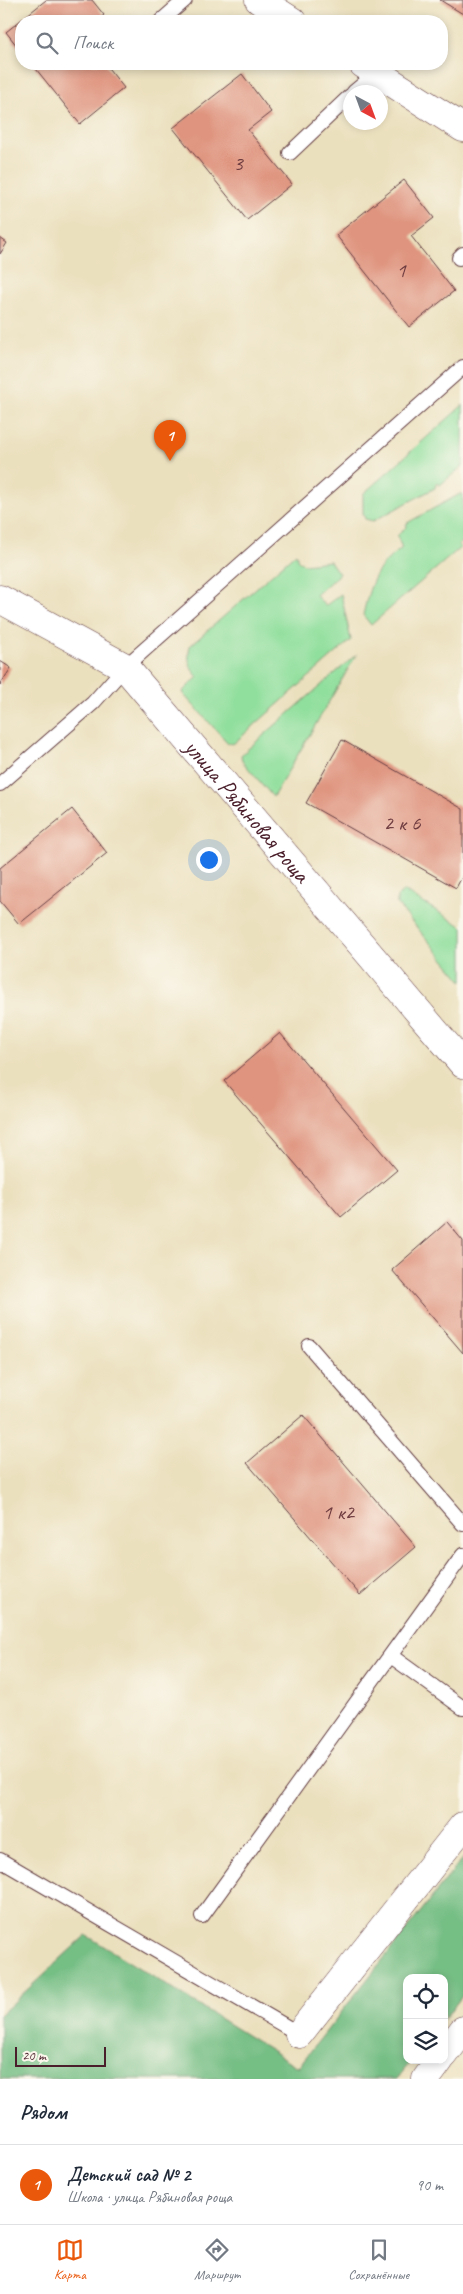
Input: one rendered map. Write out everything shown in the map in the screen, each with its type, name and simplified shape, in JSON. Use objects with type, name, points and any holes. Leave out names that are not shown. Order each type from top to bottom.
[{"type":"street","points":[[259,0],[283,15]]},
{"type":"street","points":[[372,70],[463,128]]},
{"type":"street","name":"улица Рябиновая роща","points":[[0,599],[125,667],[463,1064]]},
{"type":"street","points":[[299,2034],[463,1826]]},
{"type":"street","points":[[448,2050],[463,2030]]},
{"type":"street","points":[[426,2079],[437,2064]]},
{"type":"lane","points":[[168,15],[185,0]]},
{"type":"lane","points":[[359,85],[369,70]]},
{"type":"lane","points":[[290,154],[343,103]]},
{"type":"lane","points":[[0,784],[93,703],[125,667],[463,367]]},
{"type":"lane","points":[[308,1346],[463,1524]]},
{"type":"lane","points":[[202,1916],[463,1555]]},
{"type":"lane","points":[[390,1656],[463,1708]]},
{"type":"lane","points":[[0,1860],[299,2034]]},
{"type":"green space","points":[[463,405],[463,466],[440,485],[436,483],[435,488],[373,521],[365,519],[363,513],[363,494]]},
{"type":"green space","points":[[463,494],[463,542],[458,545],[461,547],[371,625],[363,615],[368,594],[380,569],[402,548],[397,536],[406,527],[407,523]]},
{"type":"green space","points":[[296,553],[298,561],[304,564],[330,561],[339,574],[316,595],[325,606],[341,594],[351,640],[233,744],[228,743],[184,695],[183,691],[198,677],[190,663],[190,646]]},
{"type":"green space","points":[[357,654],[273,797],[242,761],[241,755]]},
{"type":"green space","points":[[404,891],[463,927],[463,982],[397,904],[397,897]]},
{"type":"green space","points":[[463,1858],[463,1995],[448,2014],[448,1974],[403,1974],[403,2064],[409,2064],[397,2079],[0,2079],[0,2015],[86,1935],[298,2067]]},
{"type":"building","points":[[46,0],[92,0],[104,15],[27,15]]},
{"type":"building","points":[[440,0],[463,0],[463,14]]},
{"type":"building","points":[[15,25],[15,43],[6,32]]},
{"type":"building","points":[[37,70],[110,70],[124,88],[80,124]]},
{"type":"building","points":[[242,74],[271,112],[248,130],[292,184],[247,220],[173,128]]},
{"type":"building","points":[[404,180],[434,218],[411,236],[454,291],[409,327],[336,235]]},
{"type":"building","points":[[0,238],[7,243],[0,254]]},
{"type":"building","points":[[0,661],[11,668],[0,685]]},
{"type":"building","points":[[342,740],[463,809],[463,875],[456,888],[306,803]]},
{"type":"building","points":[[72,809],[107,853],[19,924],[0,901],[0,868]]},
{"type":"building","points":[[280,1033],[397,1170],[341,1217],[224,1081]]},
{"type":"building","points":[[447,1222],[463,1241],[463,1353],[392,1270]]},
{"type":"building","points":[[303,1415],[416,1547],[360,1595],[247,1463]]},
{"type":"place","name":"Детский сад № 2","points":[[170,461]]}]
